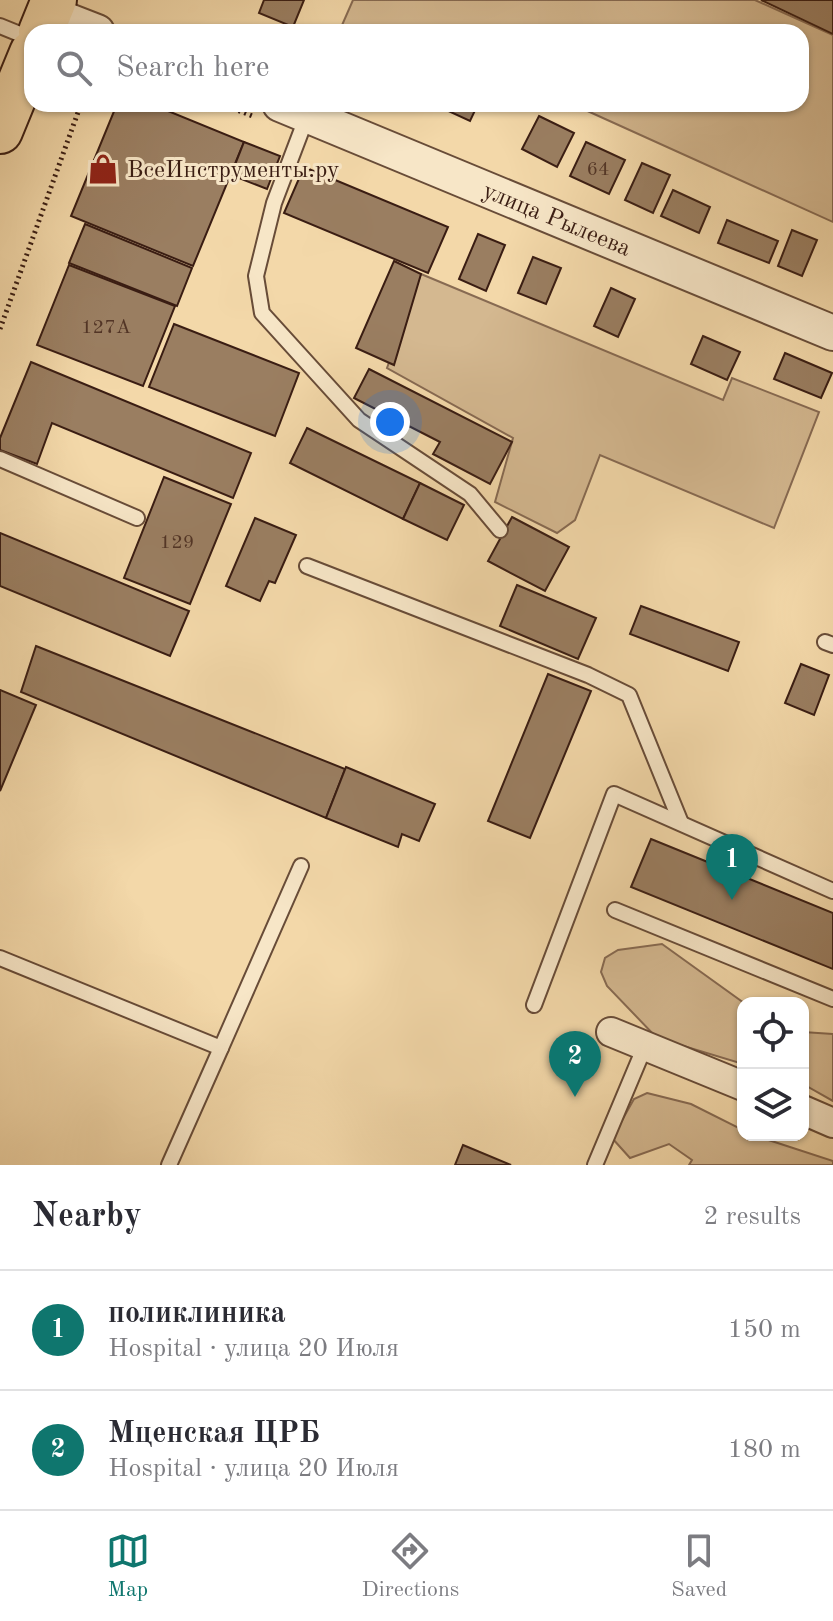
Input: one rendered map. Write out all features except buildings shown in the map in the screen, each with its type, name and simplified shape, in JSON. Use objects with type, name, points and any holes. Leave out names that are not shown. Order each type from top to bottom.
[{"type":"main road","points":[[0,131],[24,72]]},
{"type":"street","name":"улица Рылеева","points":[[299,112],[833,333]]},
{"type":"street","points":[[611,1032],[737,1084]]},
{"type":"street","points":[[809,1113],[833,1123]]},
{"type":"lane","points":[[0,26],[44,21]]},
{"type":"lane","points":[[294,112],[256,276],[262,313],[359,420],[470,494],[500,530]]},
{"type":"lane","points":[[0,459],[137,518]]},
{"type":"lane","points":[[307,566],[588,675],[629,695],[681,823]]},
{"type":"lane","points":[[534,1005],[614,794],[833,891]]},
{"type":"lane","points":[[169,1165],[301,866]]},
{"type":"lane","points":[[615,910],[833,999]]},
{"type":"lane","points":[[0,958],[221,1048]]},
{"type":"lane","points":[[595,1165],[645,1046]]},
{"type":"path","points":[[0,329],[78,112]]},
{"type":"shaded area","points":[[353,0],[755,0],[808,24],[342,24]]},
{"type":"shaded area","points":[[809,24],[833,35],[833,222],[590,112],[809,112]]},
{"type":"shaded area","points":[[421,274],[723,400],[732,378],[819,412],[774,528],[600,455],[575,520],[557,533],[495,502],[513,438],[387,368]]},
{"type":"shaded area","points":[[662,944],[737,998],[737,1062],[657,1038],[607,986],[601,972],[605,958],[618,950]]},
{"type":"shaded area","points":[[809,1032],[833,1034],[833,1101],[809,1087]]},
{"type":"shaded area","points":[[647,1093],[691,1104],[737,1127],[737,1141],[771,1141],[833,1161],[833,1165],[689,1165],[692,1160],[669,1144],[630,1158],[612,1138],[634,1099]]},
{"type":"place","name":"ВсеИнструменты.ру","points":[[103,169]]},
{"type":"place","name":"поликлиника","points":[[732,900]]},
{"type":"place","name":"Мценская ЦРБ","points":[[575,1097]]}]
